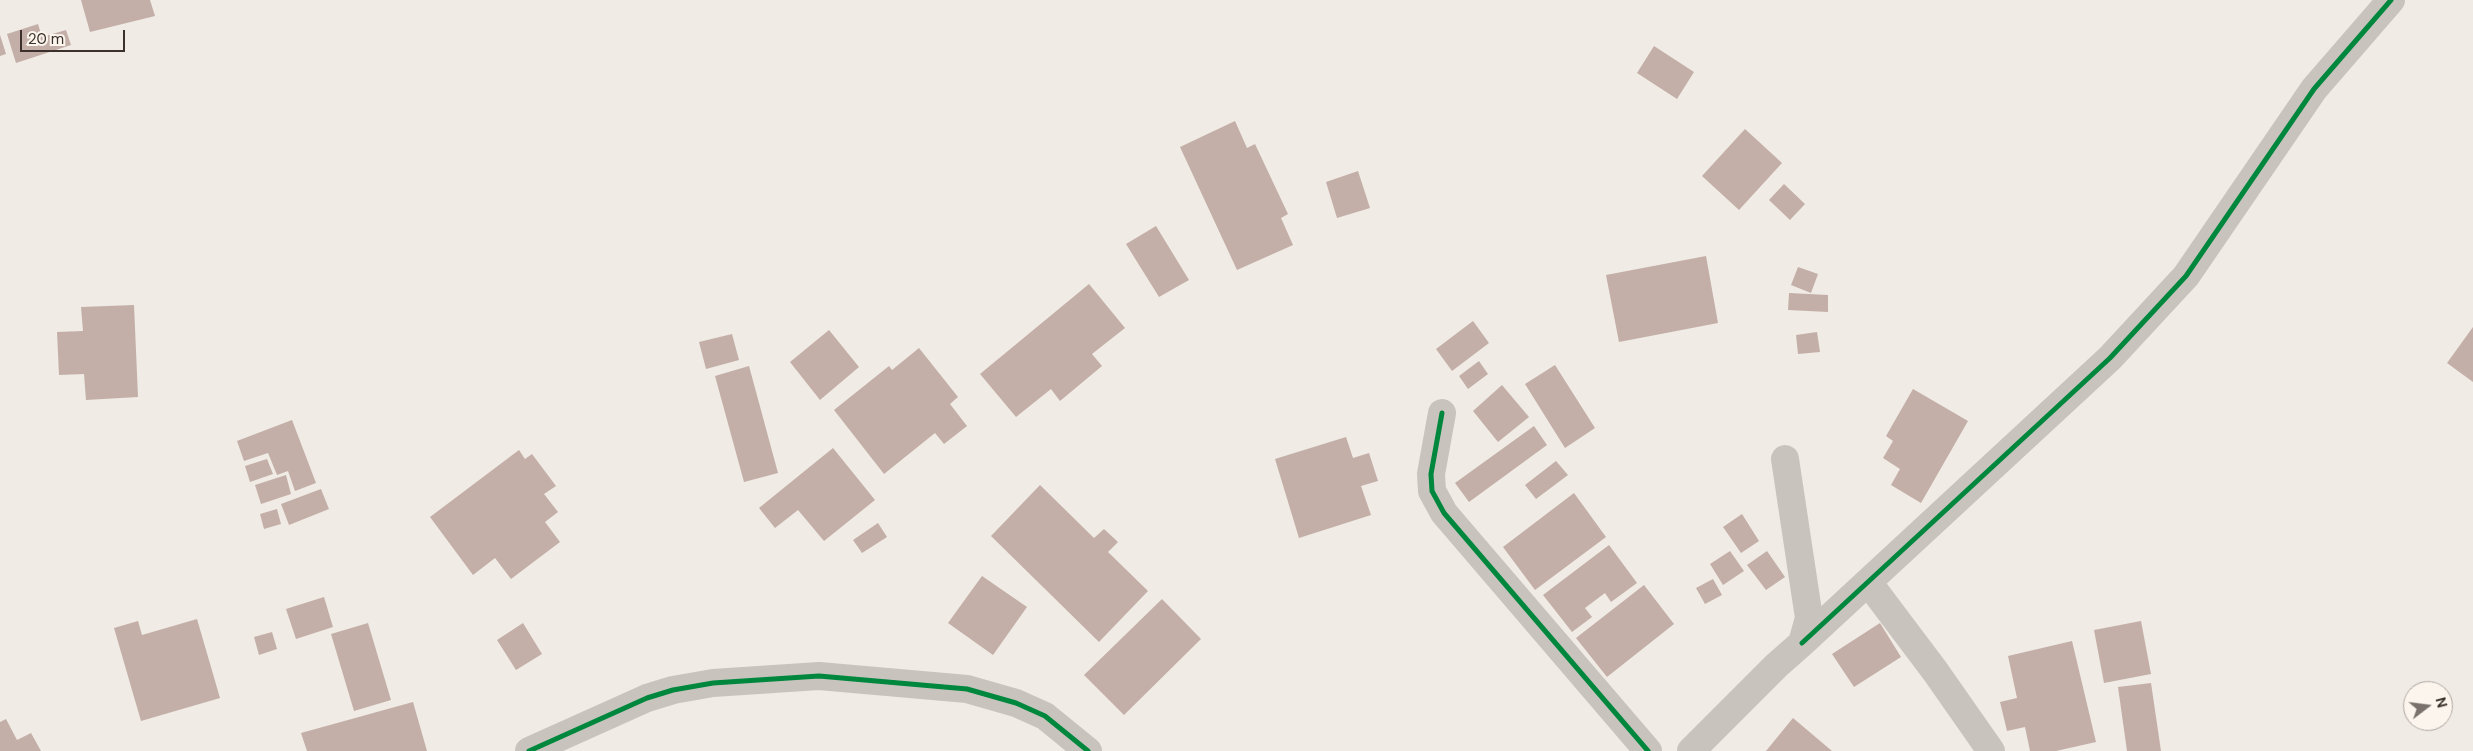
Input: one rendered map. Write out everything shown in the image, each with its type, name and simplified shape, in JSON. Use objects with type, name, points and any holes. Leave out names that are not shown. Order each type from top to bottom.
[{"type":"street","points":[[1691,751],[1802,643],[2110,358],[2186,276],[2314,89],[2391,0]]},
{"type":"street","points":[[1442,413],[1431,474],[1432,491],[1444,513],[1648,751]]},
{"type":"street","points":[[1785,459],[1809,618],[1802,643]]},
{"type":"street","points":[[1868,582],[1935,671],[1990,751]]},
{"type":"street","points":[[530,751],[647,698],[673,690],[713,684],[820,676],[967,689],[1016,703],[1045,716],[1088,751]]},
{"type":"building","points":[[81,0],[150,0],[155,16],[90,32]]},
{"type":"building","points":[[38,24],[42,37],[66,30],[71,45],[16,63],[7,34]]},
{"type":"building","points":[[0,35],[6,54],[0,56]]},
{"type":"building","points":[[1654,46],[1694,72],[1677,99],[1637,73]]},
{"type":"building","points":[[1235,121],[1247,148],[1255,144],[1288,214],[1281,218],[1293,245],[1237,270],[1180,147]]},
{"type":"building","points":[[1745,129],[1782,163],[1739,210],[1702,176]]},
{"type":"building","points":[[1358,171],[1370,208],[1337,218],[1326,182]]},
{"type":"building","points":[[1784,184],[1805,204],[1790,220],[1769,200]]},
{"type":"building","points":[[1156,226],[1189,280],[1159,297],[1126,244]]},
{"type":"building","points":[[1706,256],[1718,323],[1619,342],[1606,275]]},
{"type":"building","points":[[1798,267],[1818,274],[1811,293],[1791,285]]},
{"type":"building","points":[[1089,284],[1125,328],[1092,354],[1102,366],[1060,401],[1051,389],[1016,417],[980,374]]},
{"type":"building","points":[[1789,293],[1828,295],[1828,312],[1788,310]]},
{"type":"building","points":[[134,305],[138,397],[86,400],[84,374],[59,375],[57,332],[83,331],[81,307]]},
{"type":"building","points":[[1473,321],[1489,343],[1452,371],[1436,349]]},
{"type":"building","points":[[2473,327],[2473,382],[2447,363]]},
{"type":"building","points":[[829,330],[859,367],[820,400],[790,362]]},
{"type":"building","points":[[1817,332],[1820,352],[1798,354],[1796,335]]},
{"type":"building","points":[[732,334],[739,360],[706,369],[699,342]]},
{"type":"building","points":[[919,348],[958,397],[950,404],[967,426],[944,444],[935,433],[884,474],[834,410],[889,366],[892,370]]},
{"type":"building","points":[[1479,361],[1488,374],[1468,389],[1459,376]]},
{"type":"building","points":[[1555,365],[1595,428],[1565,448],[1525,384]]},
{"type":"building","points":[[749,366],[778,473],[744,482],[715,376]]},
{"type":"building","points":[[1502,385],[1529,417],[1498,442],[1473,411]]},
{"type":"building","points":[[1913,389],[1968,421],[1921,503],[1891,485],[1900,469],[1883,458],[1893,441],[1886,436]]},
{"type":"building","points":[[292,420],[316,483],[295,491],[288,471],[277,475],[268,453],[244,461],[237,441]]},
{"type":"building","points":[[1534,426],[1547,445],[1469,502],[1455,483]]},
{"type":"building","points":[[1346,437],[1353,458],[1369,453],[1378,481],[1361,486],[1371,515],[1299,538],[1275,459]]},
{"type":"building","points":[[833,448],[875,500],[824,541],[798,510],[775,528],[759,508]]},
{"type":"building","points":[[519,450],[525,459],[532,454],[556,486],[544,494],[558,512],[545,522],[560,542],[511,579],[495,558],[473,575],[430,517]]},
{"type":"building","points":[[267,459],[273,474],[250,482],[245,466]]},
{"type":"building","points":[[1556,461],[1568,475],[1536,499],[1525,485]]},
{"type":"building","points":[[286,475],[291,494],[261,504],[255,485]]},
{"type":"building","points":[[1040,485],[1094,538],[1104,529],[1118,542],[1108,552],[1148,591],[1099,642],[991,536]]},
{"type":"building","points":[[321,489],[329,509],[289,525],[281,504]]},
{"type":"building","points":[[1574,493],[1606,537],[1535,590],[1503,547]]},
{"type":"building","points":[[277,509],[281,524],[264,529],[260,514]]},
{"type":"building","points":[[1742,514],[1759,541],[1741,553],[1723,527]]},
{"type":"building","points":[[878,523],[887,537],[862,553],[853,540]]},
{"type":"building","points":[[1609,545],[1637,583],[1611,602],[1605,593],[1585,608],[1592,617],[1572,632],[1543,595]]},
{"type":"building","points":[[1730,551],[1744,571],[1723,585],[1710,564]]},
{"type":"building","points":[[1767,551],[1785,577],[1766,590],[1747,565]]},
{"type":"building","points":[[982,576],[1027,607],[993,655],[948,623]]},
{"type":"building","points":[[1713,579],[1722,595],[1705,604],[1696,588]]},
{"type":"building","points":[[1644,585],[1674,624],[1607,677],[1576,638]]},
{"type":"building","points":[[324,597],[333,627],[296,639],[286,609]]},
{"type":"building","points":[[1162,599],[1201,639],[1124,715],[1084,675]]},
{"type":"building","points":[[197,619],[220,698],[141,721],[114,628],[138,621],[142,635]]},
{"type":"building","points":[[2141,621],[2151,674],[2104,683],[2094,630]]},
{"type":"building","points":[[368,623],[391,700],[354,711],[331,634]]},
{"type":"building","points":[[523,623],[542,654],[516,670],[497,640]]},
{"type":"building","points":[[1880,623],[1901,657],[1854,687],[1832,654]]},
{"type":"building","points":[[272,632],[277,649],[259,655],[254,637]]},
{"type":"building","points":[[2072,641],[2096,742],[2056,751],[2030,751],[2025,727],[2007,731],[2000,702],[2017,698],[2008,656]]},
{"type":"building","points":[[2151,683],[2161,751],[2127,751],[2118,687]]},
{"type":"building","points":[[413,702],[427,751],[307,751],[301,733]]},
{"type":"building","points":[[1793,718],[1832,751],[1766,751]]},
{"type":"building","points":[[6,719],[17,740],[31,733],[41,751],[0,751],[0,722]]},
{"type":"cycle path","points":[[1802,643],[2110,358],[2186,276],[2314,89],[2391,0]]},
{"type":"cycle path","points":[[1442,413],[1431,474],[1432,491],[1444,513],[1648,751]]},
{"type":"cycle path","points":[[529,751],[647,698],[673,690],[713,683],[819,676],[967,689],[1016,703],[1045,716],[1088,751]]}]
